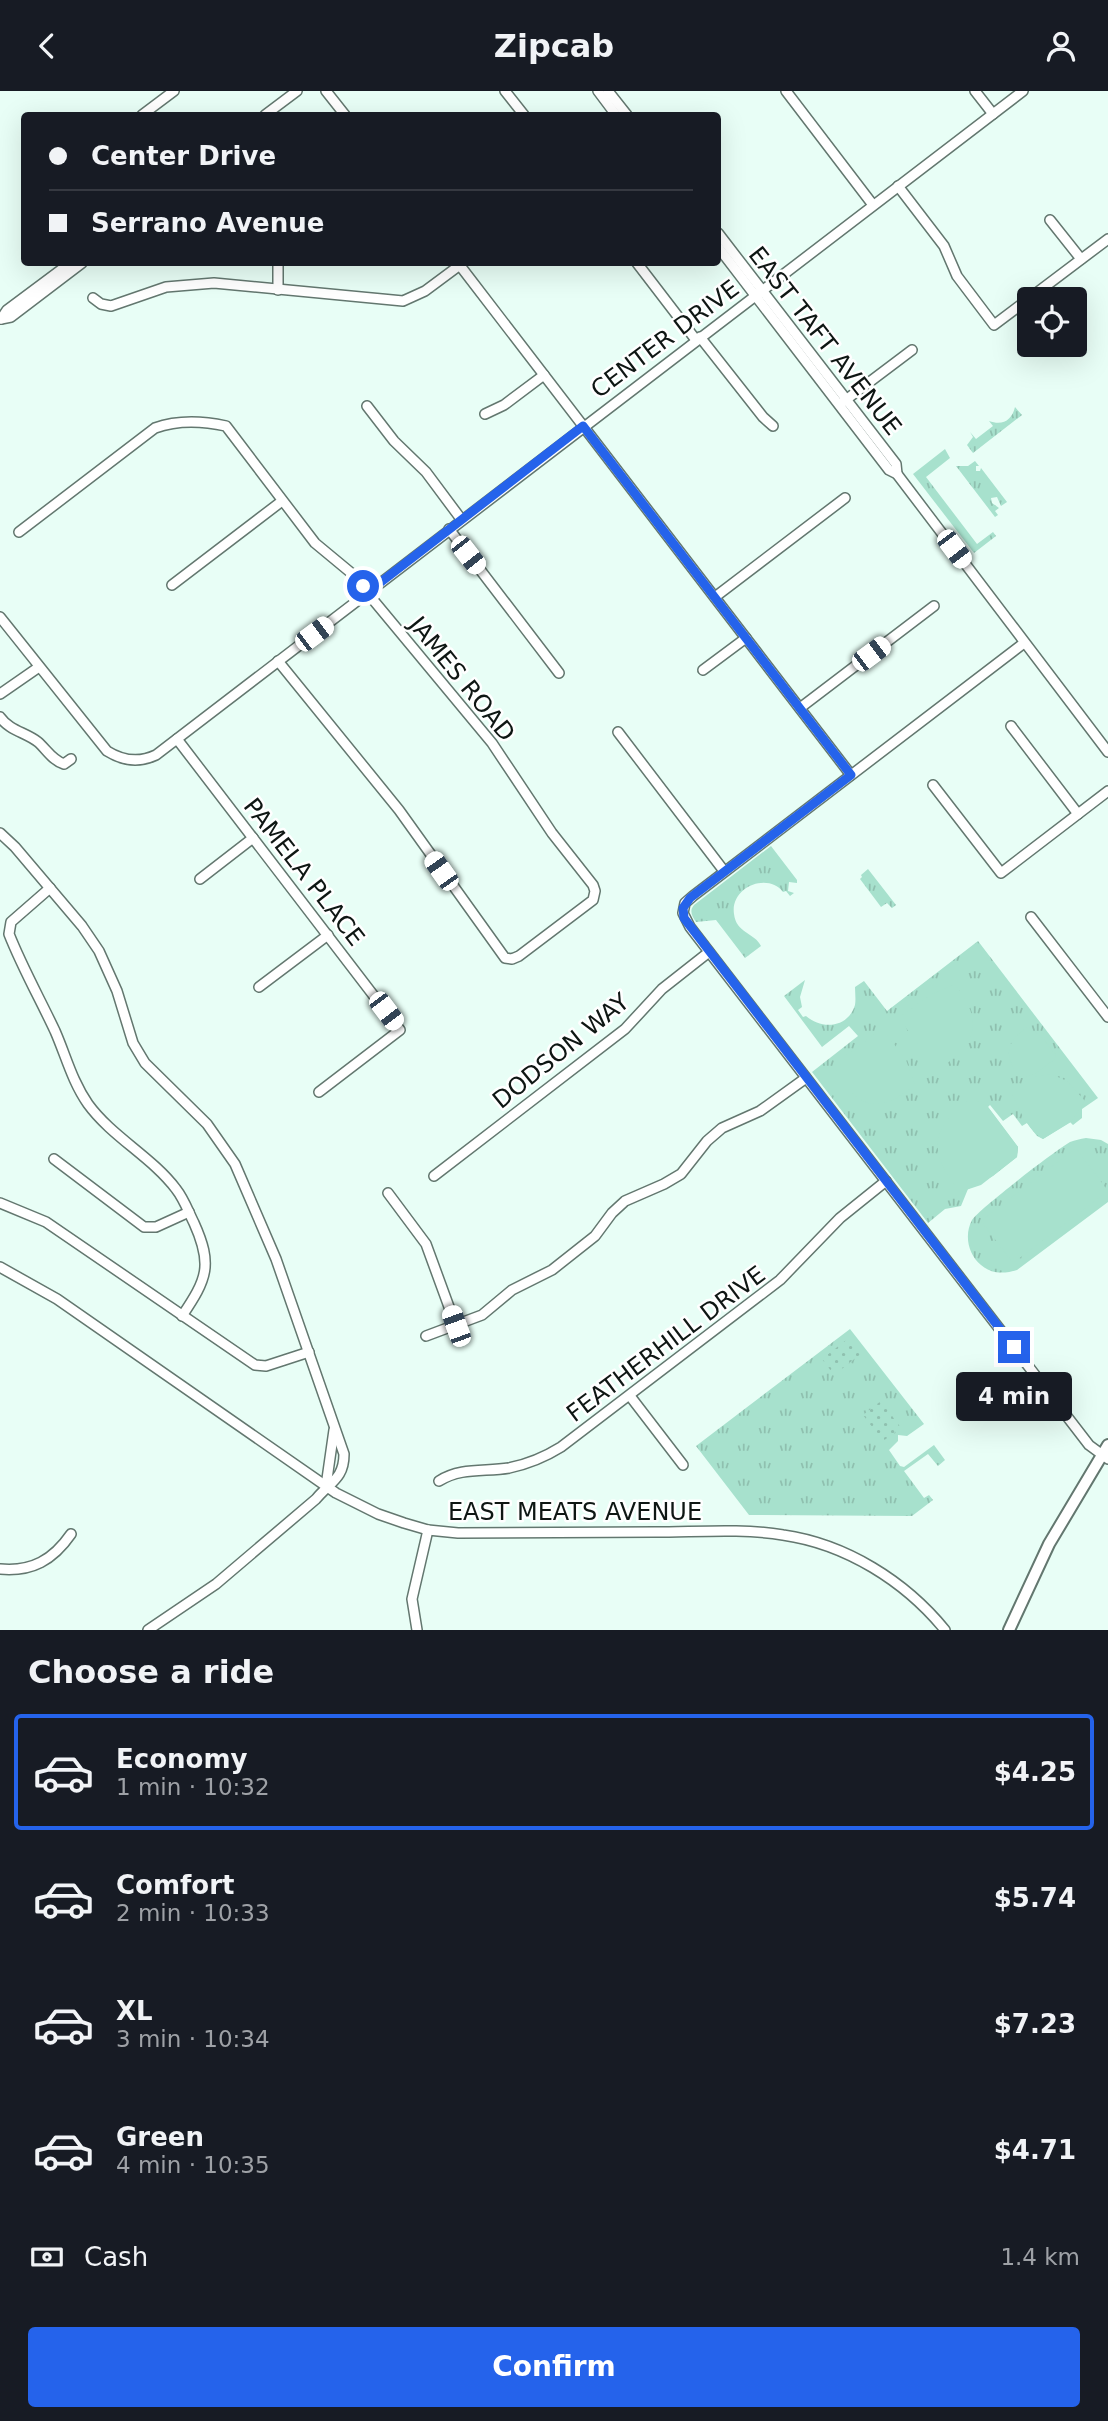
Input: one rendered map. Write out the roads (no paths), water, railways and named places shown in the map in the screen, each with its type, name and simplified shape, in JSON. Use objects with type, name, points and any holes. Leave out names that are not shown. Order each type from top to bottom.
[{"type":"main road","points":[[1009,1630],[1049,1544],[1106,1453]]},
{"type":"street","points":[[146,112],[174,91]]},
{"type":"street","points":[[269,112],[297,91]]},
{"type":"street","points":[[326,91],[343,112]]},
{"type":"street","points":[[505,91],[522,112]]},
{"type":"street","points":[[598,91],[615,112]]},
{"type":"street","points":[[608,91],[625,112]]},
{"type":"street","points":[[786,91],[873,205]]},
{"type":"street","points":[[975,91],[993,114]]},
{"type":"street","name":"CENTER DRIVE","points":[[39,667],[102,746],[113,755],[128,760],[151,758],[1023,91]]},
{"type":"street","points":[[898,186],[944,246],[957,277],[995,324],[1108,239]]},
{"type":"street","points":[[1050,220],[1081,259]]},
{"type":"street","name":"EAST TAFT AVENUE","points":[[721,238],[758,293]]},
{"type":"street","name":"EAST TAFT AVENUE","points":[[721,250],[758,293],[842,402],[889,470],[897,474],[1108,752]]},
{"type":"street","points":[[0,319],[7,310],[65,266]]},
{"type":"street","points":[[0,319],[11,317],[78,266]]},
{"type":"street","points":[[278,266],[278,290]]},
{"type":"street","points":[[93,298],[101,304],[111,306],[158,289],[198,283],[403,301],[425,291],[456,266]]},
{"type":"street","points":[[461,266],[851,775]]},
{"type":"street","points":[[639,266],[762,417],[773,426]]},
{"type":"street","points":[[842,402],[912,350]]},
{"type":"street","points":[[485,414],[504,405],[544,375]]},
{"type":"street","points":[[367,406],[394,441],[426,472],[461,519]]},
{"type":"street","name":"JAMES ROAD","points":[[19,531],[142,436],[168,423],[195,422],[226,426],[320,548],[345,567],[368,592],[492,743],[552,833],[593,885],[595,894],[588,904],[519,956],[508,959],[499,953],[399,810],[278,661]]},
{"type":"street","points":[[715,597],[845,498]]},
{"type":"street","points":[[172,585],[282,501]]},
{"type":"street","points":[[449,529],[559,673]]},
{"type":"street","points":[[800,708],[934,606]]},
{"type":"street","points":[[0,617],[39,667],[0,694]]},
{"type":"street","points":[[703,670],[746,638]]},
{"type":"street","points":[[1024,643],[724,871],[685,903],[683,913],[709,952],[1091,1447],[1106,1453]]},
{"type":"street","points":[[0,716],[14,731],[35,740],[56,761],[64,764],[71,759]]},
{"type":"street","points":[[1011,726],[1078,814]]},
{"type":"street","points":[[618,732],[724,871]]},
{"type":"street","name":"PAMELA PLACE","points":[[177,739],[400,1030],[319,1092]]},
{"type":"street","points":[[933,785],[1001,873],[1108,791]]},
{"type":"street","points":[[0,833],[82,926],[107,966],[133,1044],[145,1063],[193,1108],[235,1164],[275,1259],[343,1449],[344,1461],[338,1479],[326,1486],[316,1499],[216,1584],[148,1630]]},
{"type":"street","points":[[200,879],[253,838]]},
{"type":"street","points":[[50,888],[11,922],[8,929],[11,940],[54,1030],[72,1075],[89,1104],[101,1119],[169,1181],[189,1212],[201,1241],[206,1263],[202,1284],[182,1316]]},
{"type":"street","points":[[1031,916],[1108,1017]]},
{"type":"street","points":[[259,987],[328,935]]},
{"type":"street","name":"DODSON WAY","points":[[434,1176],[625,1029],[662,989],[709,952]]},
{"type":"street","points":[[426,1336],[482,1315],[512,1290],[552,1270],[595,1235],[625,1201],[681,1174],[707,1141],[722,1128],[760,1111],[806,1078]]},
{"type":"street","points":[[54,1159],[144,1227],[156,1227],[189,1212]]},
{"type":"street","name":"FEATHERHILL DRIVE","points":[[439,1481],[458,1472],[509,1468],[543,1457],[569,1442],[780,1280],[840,1218],[886,1181]]},
{"type":"street","points":[[388,1193],[424,1240],[456,1326]]},
{"type":"street","points":[[0,1203],[46,1222],[255,1365],[266,1366],[309,1352]]},
{"type":"street","name":"EAST MEATS AVENUE","points":[[0,1267],[57,1299],[326,1486],[378,1514],[428,1530],[458,1533],[737,1532],[784,1535],[846,1553],[876,1570],[909,1595],[945,1630]]},
{"type":"street","points":[[630,1396],[683,1465]]},
{"type":"street","points":[[417,1630],[412,1599],[428,1530]]},
{"type":"street","points":[[0,1569],[22,1569],[43,1563],[58,1551],[71,1534]]}]
